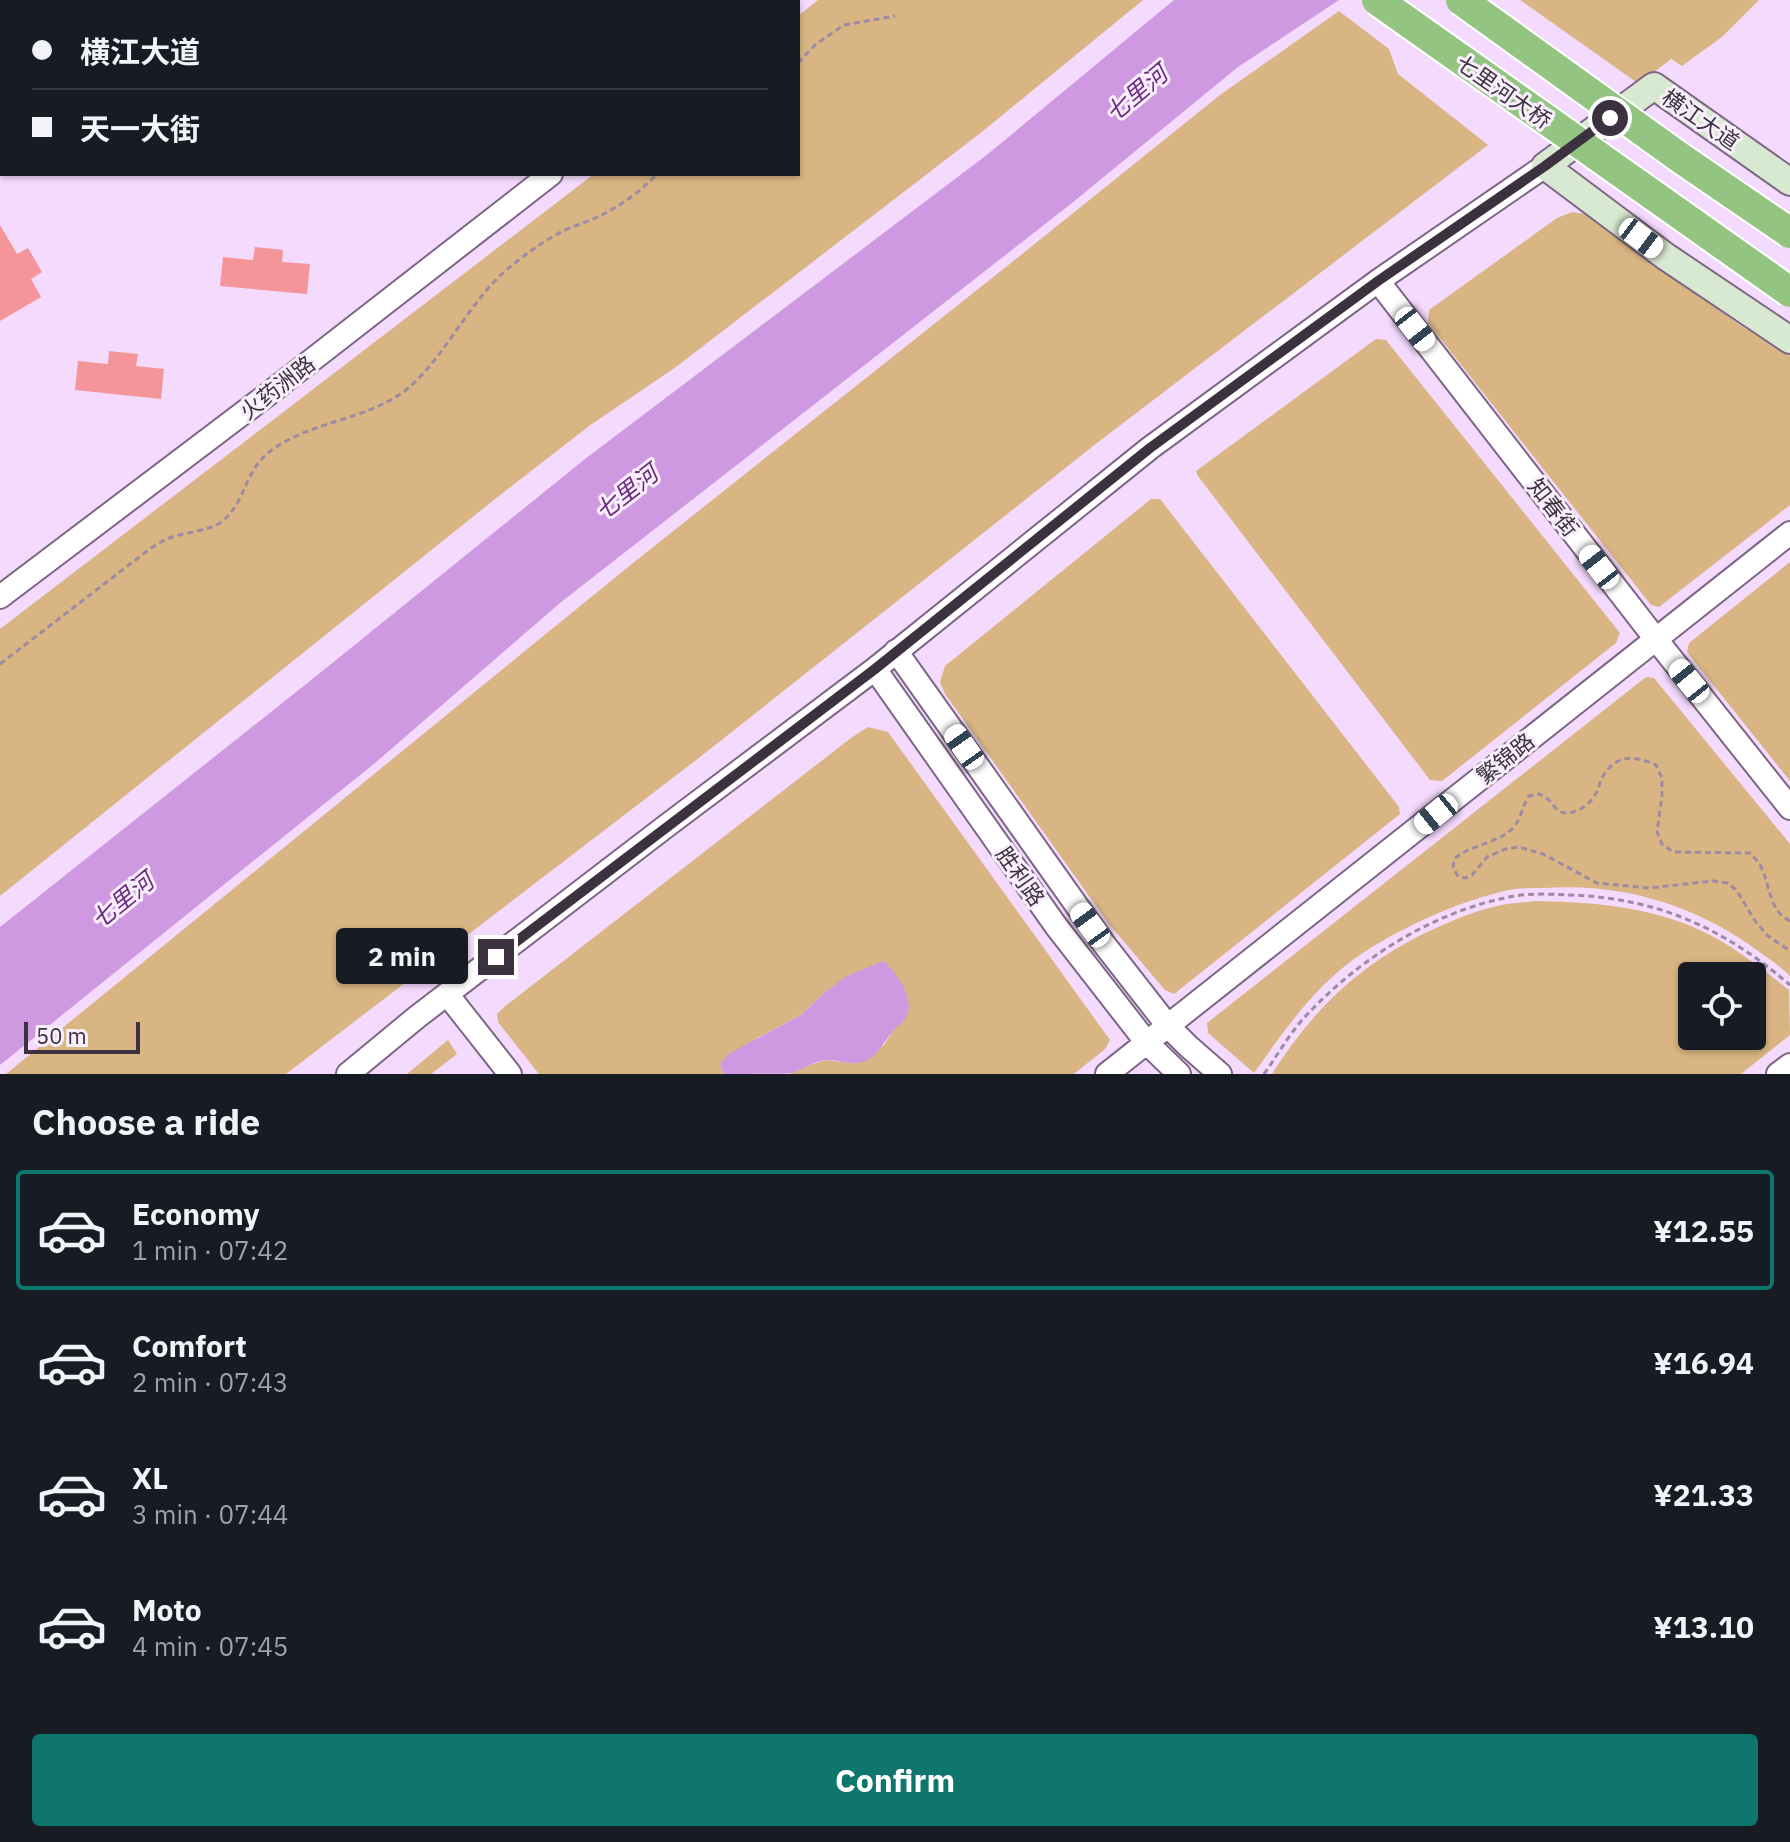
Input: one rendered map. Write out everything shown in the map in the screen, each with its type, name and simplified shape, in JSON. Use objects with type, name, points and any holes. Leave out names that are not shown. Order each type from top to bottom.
[{"type":"highway","name":"七里河大桥","points":[[1377,0],[1790,292]]},
{"type":"highway","points":[[1461,0],[1790,233]]},
{"type":"main road","name":"横江大道","points":[[1545,166],[1654,86],[1790,182]]},
{"type":"main road","points":[[1545,166],[1665,256],[1790,340]]},
{"type":"street","points":[[348,1074],[677,817],[875,669],[1150,448],[1378,281],[1545,166]]},
{"type":"street","name":"火药洲路","points":[[0,597],[548,176]]},
{"type":"street","name":"知春街","points":[[1378,281],[1790,808]]},
{"type":"street","name":"繁锦路","points":[[1107,1074],[1790,533]]},
{"type":"street","points":[[896,651],[1063,888],[1168,1026],[1220,1074]]},
{"type":"street","name":"胜利路","points":[[875,669],[1056,926],[1147,1043],[1179,1074]]},
{"type":"street","points":[[447,994],[510,1074]]},
{"type":"street","points":[[1778,1074],[1790,1065]]},
{"type":"path","points":[[800,61],[816,44],[844,25],[895,16]]},
{"type":"path","points":[[0,664],[151,548],[168,538],[222,523],[237,504],[248,476],[260,459],[278,445],[396,399],[418,380],[506,270],[537,246],[619,206],[655,176]]},
{"type":"path","points":[[1790,921],[1780,916],[1761,865],[1750,853],[1673,852],[1662,844],[1657,832],[1662,778],[1656,765],[1640,757],[1623,759],[1609,767],[1600,780],[1595,796],[1568,814],[1558,811],[1539,794],[1529,796],[1512,829],[1500,837],[1465,850],[1454,859],[1453,868],[1458,876],[1465,878],[1472,875],[1487,857],[1519,847],[1543,854],[1597,883],[1649,888],[1713,881],[1728,883],[1768,936],[1790,951]]},
{"type":"path","points":[[1264,1074],[1301,1022],[1359,966],[1434,922],[1472,906],[1512,896],[1593,896],[1668,911],[1744,949],[1790,985]]},
{"type":"shaded area","points":[[818,0],[1143,0],[983,131],[676,367],[589,426],[495,499],[0,896],[0,629],[591,176],[800,176],[800,14]]},
{"type":"shaded area","points":[[1520,0],[1759,0],[1722,37],[1682,66],[1671,59],[1639,84]]},
{"type":"shaded area","points":[[1339,11],[1389,49],[1398,74],[1488,145],[1097,443],[700,757],[286,1074],[6,1074],[633,563],[1220,95]]},
{"type":"shaded area","points":[[1572,212],[1586,214],[1740,325],[1790,356],[1790,505],[1659,607],[1651,605],[1428,323],[1429,310],[1557,218]]},
{"type":"shaded area","points":[[1376,339],[1386,340],[1620,633],[1616,643],[1442,781],[1430,780],[1196,471]]},
{"type":"shaded area","points":[[1151,499],[1160,499],[1399,807],[1400,814],[1174,994],[1165,990],[1109,924],[945,694],[940,682],[945,666]]},
{"type":"shaded area","points":[[1790,562],[1790,781],[1687,652],[1689,643]]},
{"type":"shaded area","points":[[1646,677],[1654,678],[1790,844],[1790,976],[1712,922],[1659,901],[1604,889],[1518,889],[1469,901],[1428,917],[1354,959],[1312,997],[1254,1073],[1208,1033],[1207,1023]]},
{"type":"shaded area","points":[[868,727],[888,732],[1110,1040],[1105,1049],[1074,1074],[790,1074],[826,1060],[851,1063],[884,1045],[894,1029],[904,1021],[823,994],[801,1015],[757,1038],[720,1064],[724,1074],[539,1074],[498,1022],[497,1014]]},
{"type":"shaded area","points":[[1533,901],[1598,904],[1641,911],[1682,923],[1714,937],[1752,962],[1678,962],[1678,1050],[1766,1050],[1766,972],[1789,990],[1790,1035],[1741,1074],[1272,1074],[1326,1004],[1368,968],[1417,937],[1470,914]]},
{"type":"shaded area","points":[[448,1040],[457,1054],[431,1074],[407,1074]]},
{"type":"water","name":"七里河","points":[[1174,0],[1339,0],[1238,67],[1072,203],[560,603],[375,763],[0,1065],[0,927],[585,459],[988,154]]},
{"type":"water","points":[[883,961],[904,987],[908,1012],[904,1021],[868,1060],[858,1063],[822,1061],[792,1073],[724,1074],[720,1064],[730,1053],[801,1015],[845,977]]},
{"type":"building","points":[[0,225],[17,254],[28,248],[42,272],[31,279],[41,297],[0,321]]},
{"type":"building","points":[[255,247],[283,250],[282,262],[310,264],[307,294],[220,286],[223,257],[253,260]]},
{"type":"building","points":[[109,351],[138,354],[136,366],[164,369],[161,399],[75,390],[78,361],[108,364]]},
{"type":"route","points":[[496,957],[875,669],[1150,448],[1378,281],[1610,118]]}]
